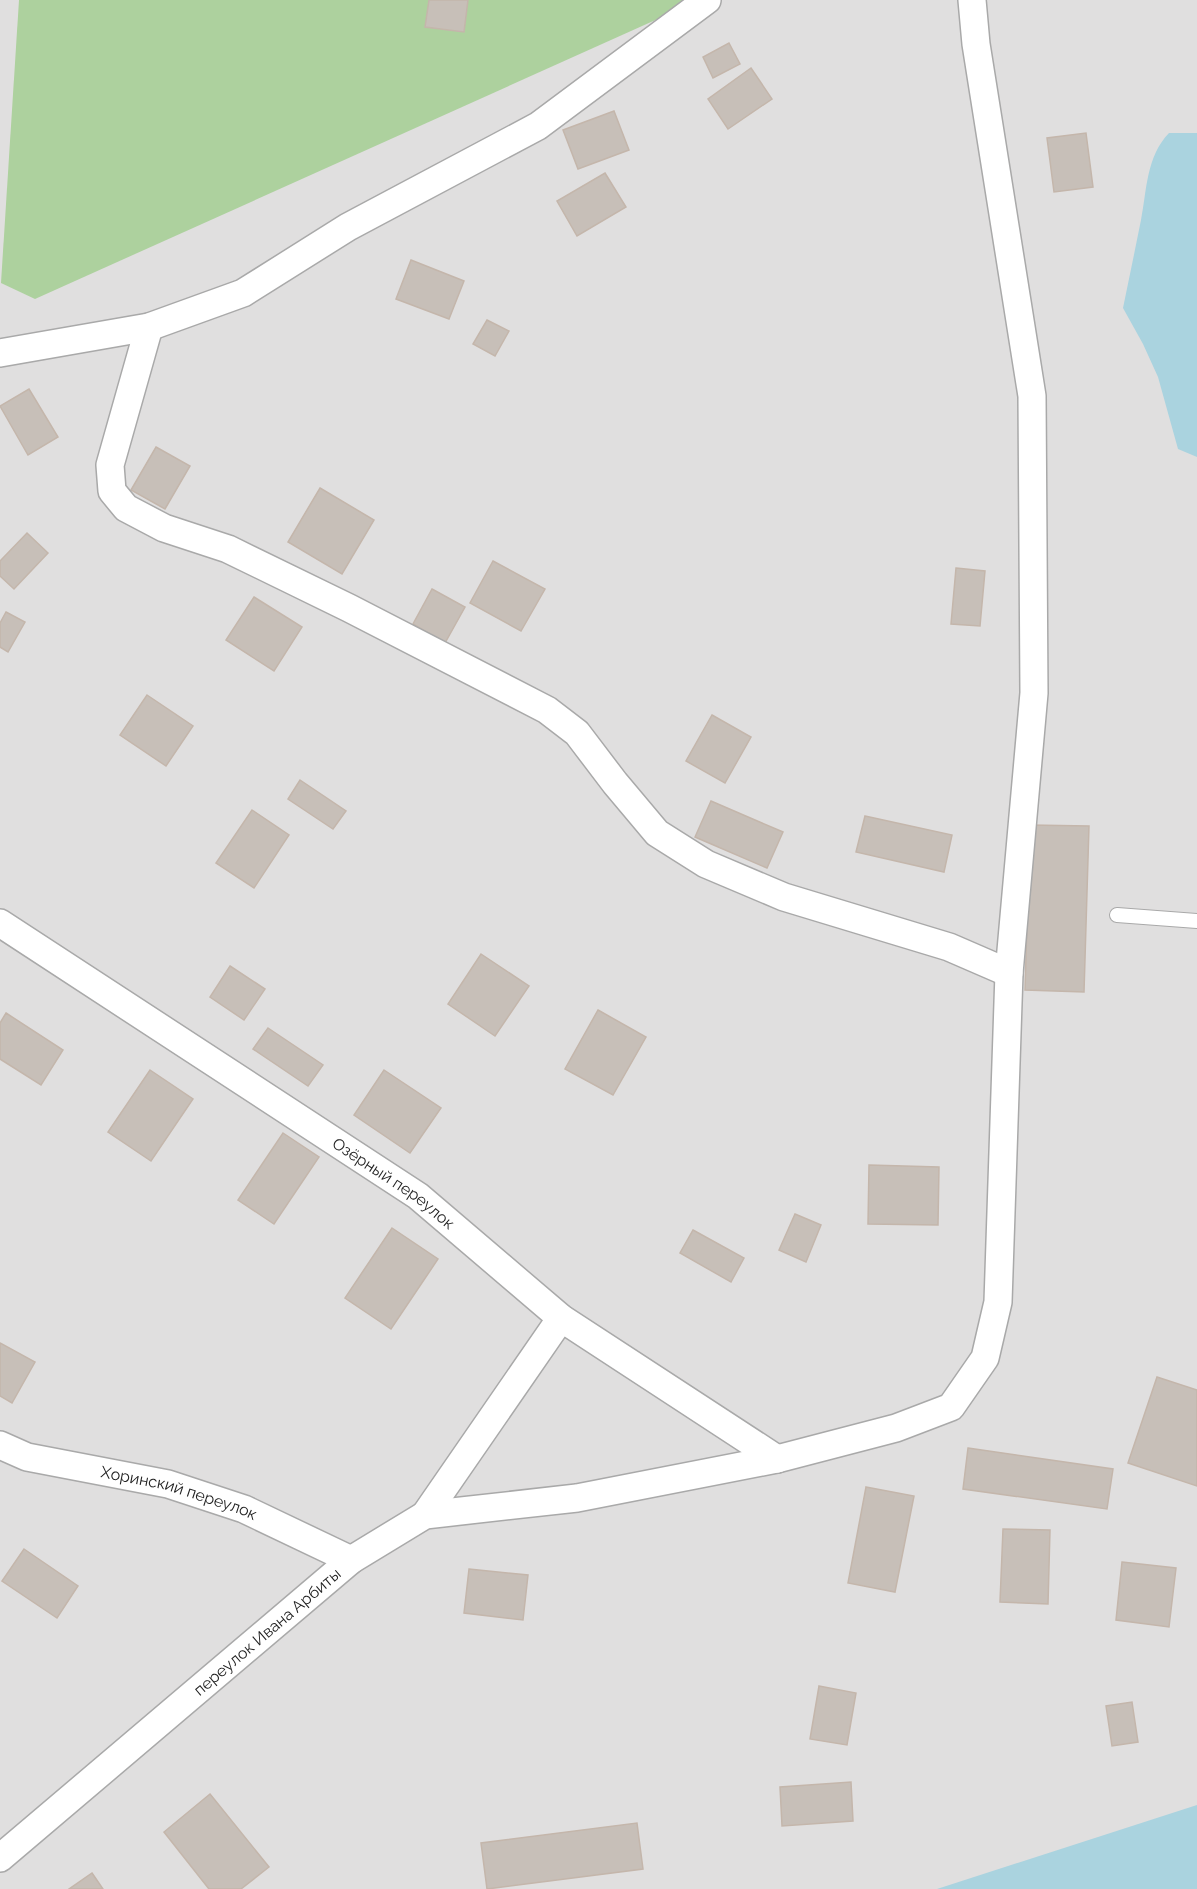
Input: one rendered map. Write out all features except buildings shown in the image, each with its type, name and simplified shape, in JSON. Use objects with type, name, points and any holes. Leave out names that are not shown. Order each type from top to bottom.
[{"type":"street","points":[[0,353],[149,327],[243,293],[348,227],[538,126],[707,0]]},
{"type":"street","name":"переулок Ивана Арбиты","points":[[0,1858],[351,1560],[425,1515],[578,1498],[777,1459],[896,1428],[951,1407],[985,1358],[998,1302],[1009,973],[1034,693],[1032,396],[976,44],[972,0]]},
{"type":"street","points":[[149,327],[110,465],[112,491],[126,508],[164,528],[228,549],[349,608],[547,710],[577,733],[657,833],[706,864],[784,897],[949,947],[1009,973]]},
{"type":"street","name":"Озёрный переулок","points":[[0,923],[418,1196],[561,1318],[777,1459]]},
{"type":"street","points":[[425,1515],[561,1318]]},
{"type":"street","name":"Хоринский переулок","points":[[0,1446],[27,1457],[168,1484],[233,1505],[351,1560]]},
{"type":"lane","points":[[1117,915],[1197,921]]},
{"type":"shaded area","points":[[0,0],[1197,0],[1197,1889],[0,1889]]},
{"type":"green space","points":[[19,0],[700,0],[35,299],[1,283]]},
{"type":"water","points":[[1169,133],[1197,133],[1197,457],[1178,449],[1158,377],[1123,308],[1149,174],[1156,152]]},
{"type":"water","points":[[1197,1805],[1197,1889],[937,1889]]}]
